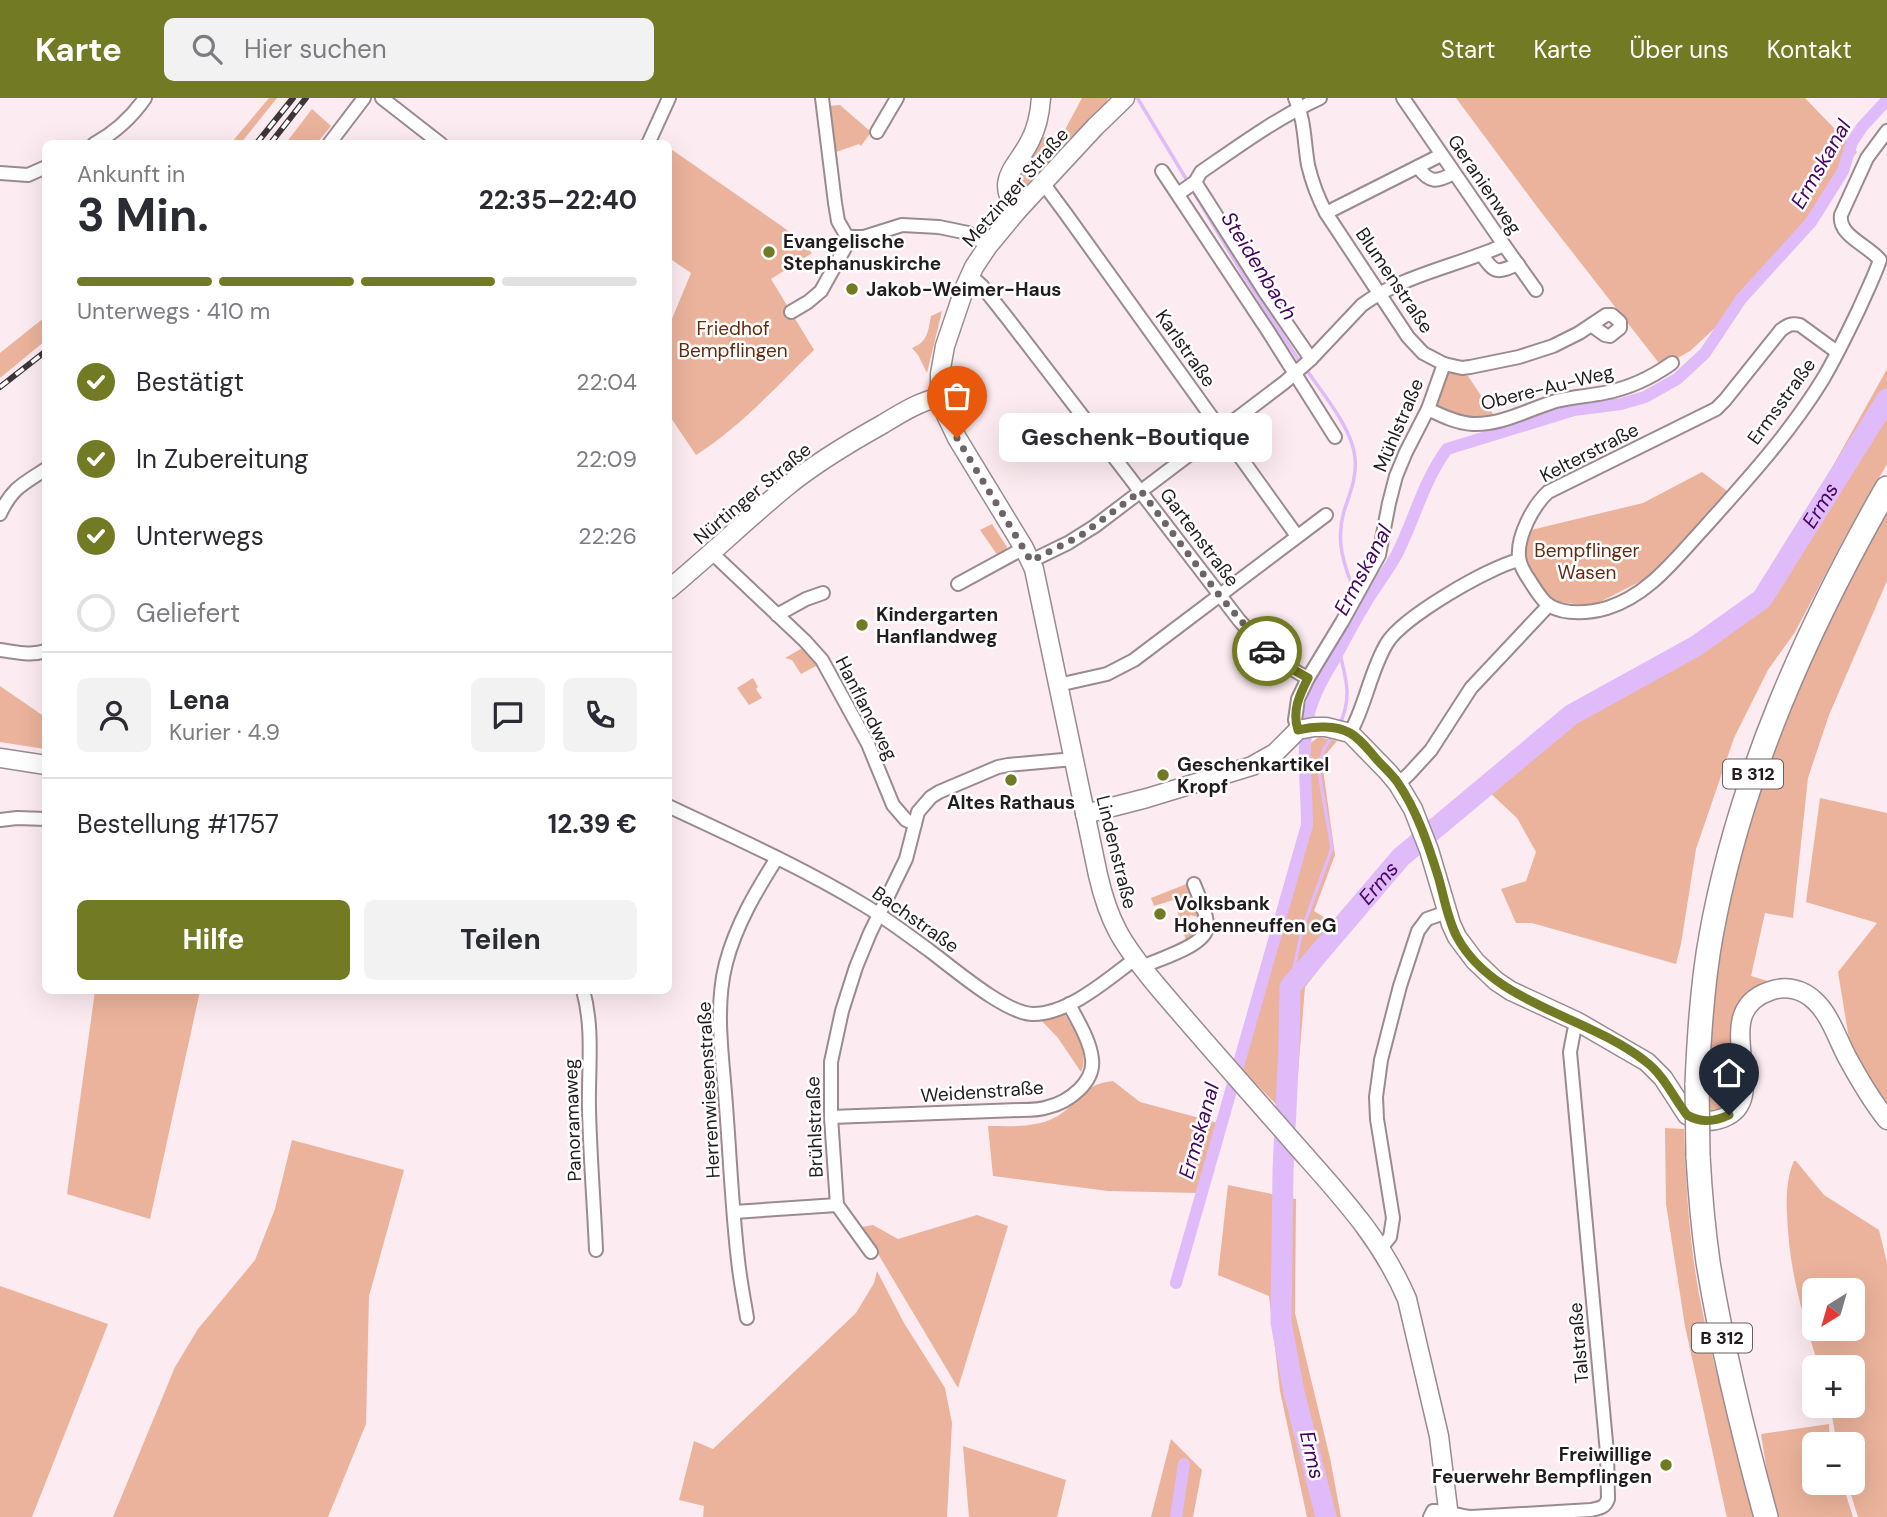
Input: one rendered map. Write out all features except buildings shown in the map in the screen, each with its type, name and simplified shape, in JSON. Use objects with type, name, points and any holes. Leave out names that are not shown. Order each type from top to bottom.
[{"type":"highway","name":"B 312","points":[[1766,1517],[1742,1428],[1708,1259],[1698,1156],[1697,1085],[1703,993],[1722,880],[1750,784],[1772,723],[1832,587],[1887,488]]},
{"type":"street","points":[[101,140],[110,135],[145,98]]},
{"type":"street","points":[[332,140],[364,98]]},
{"type":"street","points":[[382,98],[435,140]]},
{"type":"street","points":[[822,98],[838,221],[846,235],[864,237],[902,225],[911,225],[959,230],[988,246]]},
{"type":"street","points":[[877,132],[897,98]]},
{"type":"street","points":[[1017,211],[1007,193],[1007,180],[1032,137],[1041,98]]},
{"type":"street","name":"Metzinger Straße","points":[[941,397],[940,374],[945,346],[970,275],[988,246],[1017,211],[1125,98]]},
{"type":"street","points":[[1178,194],[1195,182],[1201,172],[1297,103],[1320,98]]},
{"type":"street","name":"Geranienweg","points":[[1403,98],[1536,290]]},
{"type":"street","points":[[650,140],[666,99]]},
{"type":"street","name":"Blumenstraße","points":[[1297,103],[1304,127],[1310,174],[1326,213],[1414,345],[1433,360],[1470,368],[1553,346],[1591,325]]},
{"type":"street","name":"Ermsstraße","points":[[1549,605],[1561,610],[1591,611],[1607,608],[1638,593],[1657,578],[1716,515],[1788,429],[1822,381],[1838,352],[1880,260],[1844,231],[1840,215],[1867,159],[1887,131]]},
{"type":"street","points":[[1326,213],[1441,155]]},
{"type":"street","points":[[1418,167],[1435,181],[1454,173]]},
{"type":"street","points":[[0,173],[28,175],[42,169]]},
{"type":"street","points":[[1162,171],[1335,437]]},
{"type":"street","points":[[1195,182],[1311,359]]},
{"type":"street","name":"Karlstraße","points":[[1042,183],[1074,223],[1297,536]]},
{"type":"street","points":[[791,312],[821,291],[851,237]]},
{"type":"street","points":[[958,584],[1028,554],[1080,536],[1296,374],[1362,306],[1428,273],[1504,245]]},
{"type":"street","points":[[1482,255],[1493,270],[1500,271],[1518,264]]},
{"type":"street","name":"Gartenstraße","points":[[970,275],[1009,319],[1219,595],[1268,652],[1308,678]]},
{"type":"street","name":"Kelterstraße","points":[[1519,560],[1527,522],[1533,509],[1548,492],[1716,409],[1787,326],[1793,323],[1800,325],[1838,352]]},
{"type":"street","name":"Obere-Au-Weg","points":[[1428,409],[1462,422],[1494,422],[1556,401],[1627,387],[1648,379],[1672,363]]},
{"type":"street","name":"Mühlstraße","points":[[1326,730],[1295,720],[1295,710],[1308,678],[1378,555],[1396,476],[1428,409],[1444,364]]},
{"type":"street","name":"Nürtinger Straße","points":[[672,587],[784,489],[825,459],[918,405],[941,397]]},
{"type":"street","name":"Lindenstraße","points":[[941,397],[957,438],[1028,554],[1039,591],[1098,875],[1118,934],[1138,962],[1227,1067],[1358,1216],[1381,1248],[1407,1299],[1439,1436],[1449,1516]]},
{"type":"street","points":[[0,514],[16,488],[42,472]]},
{"type":"street","points":[[1058,685],[1107,674],[1135,660],[1326,515]]},
{"type":"street","name":"Hanflandweg","points":[[712,553],[822,660],[868,744],[893,805],[906,820],[915,824]]},
{"type":"street","points":[[1085,814],[1252,766],[1326,730],[1357,719],[1382,652],[1395,631],[1466,584],[1519,560],[1531,583],[1549,605],[1471,688],[1431,750],[1398,784]]},
{"type":"street","points":[[777,615],[823,593]]},
{"type":"street","points":[[0,650],[27,654],[42,652]]},
{"type":"street","points":[[1326,730],[1366,748],[1398,784],[1415,815],[1429,850],[1457,937],[1485,972],[1511,990],[1578,1022],[1647,1062],[1663,1078],[1687,1115],[1701,1121],[1714,1121],[1735,1111],[1744,1094],[1740,1034],[1746,1008],[1755,998],[1781,988],[1798,990],[1809,995],[1824,1012],[1865,1090],[1887,1120]]},
{"type":"street","points":[[0,758],[42,764]]},
{"type":"street","name":"Brühlstraße","points":[[836,1205],[831,1062],[842,1010],[856,967],[906,859],[918,812],[931,797],[998,767],[1074,759]]},
{"type":"street","name":"Bachstraße","points":[[672,808],[778,858],[880,915],[989,993],[1020,1012],[1033,1014],[1055,1011],[1138,962],[1192,945],[1205,935],[1208,930],[1207,922],[1194,884]]},
{"type":"street","points":[[0,820],[42,820]]},
{"type":"street","name":"Herrenwiesenstraße","points":[[753,1306],[747,1318],[738,1263],[721,1027],[724,976],[730,951],[740,923],[778,858]]},
{"type":"street","points":[[1381,1248],[1390,1237],[1392,1218],[1377,1119],[1376,1097],[1381,1060],[1400,986],[1418,931],[1427,919],[1447,912]]},
{"type":"street","name":"Panoramaweg","points":[[584,994],[589,1030],[589,1130],[596,1250]]},
{"type":"street","name":"Weidenstraße","points":[[831,1117],[1021,1110],[1046,1108],[1057,1104],[1082,1086],[1092,1067],[1090,1048],[1069,1004]]},
{"type":"street","name":"Talstraße","points":[[1449,1516],[1591,1510],[1602,1507],[1608,1499],[1607,1453],[1570,1052],[1578,1022]]},
{"type":"street","points":[[734,1212],[836,1205],[871,1252]]},
{"type":"street","points":[[1430,1517],[1433,1511],[1449,1516]]},
{"type":"green space","points":[[269,98],[277,98],[243,140],[234,140]]},
{"type":"green space","points":[[1082,98],[1108,98],[1067,143],[1064,142],[1060,151],[1023,189],[1015,189],[1012,181],[1040,137],[1060,139]]},
{"type":"green space","points":[[1456,98],[1805,98],[1857,152],[1742,303],[1690,351],[1662,367]]},
{"type":"green space","points":[[840,105],[871,132],[861,146],[859,144],[836,152],[839,170],[834,172],[826,106]]},
{"type":"green space","points":[[312,109],[331,126],[319,140],[288,140]]},
{"type":"green space","name":"Friedhof Bempflingen","points":[[672,150],[783,227],[812,253],[771,279],[814,350],[743,419],[696,455],[672,419],[672,319],[691,273],[672,260]]},
{"type":"green space","points":[[942,311],[927,373],[912,348],[924,339],[931,316]]},
{"type":"green space","points":[[42,319],[42,343],[0,378],[0,353]]},
{"type":"green space","points":[[1887,369],[1887,464],[1795,632],[1768,670],[1734,738],[1696,849],[1676,964],[1532,923],[1516,923],[1501,889],[1526,881],[1536,852],[1517,818],[1486,789],[1598,705],[1705,640],[1757,602]]},
{"type":"green space","points":[[1446,370],[1468,376],[1495,417],[1464,417],[1433,407]]},
{"type":"green space","name":"Bempflinger Wasen","points":[[1702,472],[1727,491],[1649,577],[1592,606],[1551,601],[1523,557],[1531,530],[1643,503]]},
{"type":"green space","points":[[1887,504],[1887,581],[1829,715],[1808,778],[1793,918],[1765,913],[1751,976],[1771,982],[1732,1030],[1737,1084],[1734,1099],[1728,1109],[1707,1117],[1709,998],[1717,976],[1720,923],[1782,713]]},
{"type":"green space","points":[[992,524],[1007,547],[1006,551],[998,556],[980,530]]},
{"type":"green space","points":[[804,647],[816,666],[801,674],[792,660],[785,658]]},
{"type":"green space","points":[[753,678],[762,698],[749,705],[737,688]]},
{"type":"green space","points":[[0,686],[42,715],[42,749],[0,742]]},
{"type":"green space","points":[[1319,737],[1337,741],[1326,754],[1323,769],[1335,855],[1314,911],[1348,932],[1305,987],[1294,1123],[1240,1067],[1310,828],[1309,744]]},
{"type":"green space","points":[[1820,798],[1887,813],[1887,1113],[1850,1045],[1838,972],[1877,923],[1806,902]]},
{"type":"green space","points":[[1189,883],[1199,912],[1198,917],[1190,915],[1186,927],[1194,930],[1192,938],[1186,940],[1173,900],[1154,906],[1151,898]]},
{"type":"green space","points":[[95,994],[199,994],[150,1219],[67,1194]]},
{"type":"green space","points":[[1065,1014],[1084,1057],[1081,1072],[1058,1038],[1039,1018]]},
{"type":"green space","points":[[1113,1081],[1140,1102],[1218,1123],[1199,1193],[1108,1191],[993,1176],[988,1126],[1021,1126],[1046,1121],[1063,1112],[1091,1088]]},
{"type":"green space","points":[[1665,1128],[1684,1129],[1688,1212],[1699,1294],[1718,1378],[1757,1517],[1727,1517],[1725,1509],[1685,1326],[1666,1204]]},
{"type":"green space","points":[[292,1140],[404,1170],[369,1296],[366,1424],[328,1517],[113,1517],[175,1367],[198,1329],[255,1260],[275,1209]]},
{"type":"green space","points":[[1796,1161],[1824,1195],[1879,1230],[1887,1263],[1887,1517],[1858,1517],[1851,1495],[1865,1495],[1865,1432],[1835,1432],[1832,1418],[1865,1418],[1865,1355],[1815,1355],[1811,1341],[1866,1340],[1866,1278],[1802,1278],[1802,1309],[1790,1254],[1788,1180]]},
{"type":"green space","points":[[1228,1185],[1296,1199],[1295,1313],[1330,1458],[1341,1517],[1307,1517],[1280,1391],[1269,1296],[1218,1275]]},
{"type":"green space","points":[[977,1215],[1008,1226],[958,1388],[862,1227],[873,1225],[898,1239]]},
{"type":"green space","points":[[877,1271],[904,1323],[945,1388],[952,1423],[947,1517],[703,1517],[704,1506],[679,1500],[694,1441],[713,1449],[856,1313],[874,1283]]},
{"type":"green space","points":[[0,1286],[108,1324],[32,1517],[0,1517]]},
{"type":"green space","points":[[1829,1424],[1829,1432],[1802,1432],[1802,1495],[1846,1495],[1853,1517],[1774,1517],[1761,1434]]},
{"type":"green space","points":[[1171,1439],[1202,1470],[1193,1517],[1151,1517]]},
{"type":"green space","points":[[963,1446],[1066,1480],[1057,1517],[969,1517]]},
{"type":"waterway","name":"Steidenbach","points":[[1138,99],[1188,182]]},
{"type":"waterway","name":"Ermskanal","points":[[1176,1283],[1307,825],[1305,741],[1311,706],[1357,618],[1397,554],[1425,487],[1439,462],[1447,449],[1574,410],[1621,404],[1645,397],[1677,379],[1705,353],[1741,299],[1811,222],[1843,171],[1852,142],[1887,100]]},
{"type":"waterway","name":"Steidenbach","points":[[1193,191],[1298,359]]},
{"type":"waterway","name":"Steidenbach","points":[[1308,372],[1337,413],[1353,447],[1355,472],[1340,537],[1350,580]]},
{"type":"waterway","name":"Erms","points":[[1326,1517],[1294,1392],[1281,1322],[1290,987],[1401,857],[1571,715],[1696,646],[1762,599],[1887,399]]},
{"type":"waterway","points":[[1339,650],[1347,697],[1339,726]]},
{"type":"waterway","points":[[1290,987],[1302,930],[1332,848],[1318,767],[1324,749],[1333,735]]},
{"type":"waterway","name":"Ermskanal","points":[[1176,1517],[1184,1464]]},
{"type":"railway","points":[[259,140],[293,98]]},
{"type":"railway","points":[[273,140],[306,98]]},
{"type":"railway","points":[[0,387],[42,354]]},
{"type":"way so far","points":[[957,438],[1031,561],[1080,536],[1141,491],[1219,595],[1267,651]]},
{"type":"place","name":"Evangelische Stephanuskirche","points":[[769,252]]},
{"type":"place","name":"Jakob-Weimer-Haus","points":[[852,289]]},
{"type":"place","name":"Geschenk-Boutique","points":[[957,438]]},
{"type":"place","name":"Kindergarten Hanflandweg","points":[[862,625]]},
{"type":"place","name":"Geschenkartikel Kropf","points":[[1163,775]]},
{"type":"place","name":"Altes Rathaus","points":[[1011,780]]},
{"type":"place","name":"Volksbank Hohenneuffen eG","points":[[1160,914]]},
{"type":"place","name":"Freiwillige Feuerwehr Bempflingen","points":[[1666,1465]]},
{"type":"route","points":[[1267,651],[1308,678],[1295,710],[1298,730],[1326,727],[1350,733],[1398,784],[1423,831],[1457,937],[1485,972],[1527,999],[1578,1022],[1637,1054],[1663,1078],[1687,1115],[1701,1121],[1714,1121],[1729,1115]]}]
